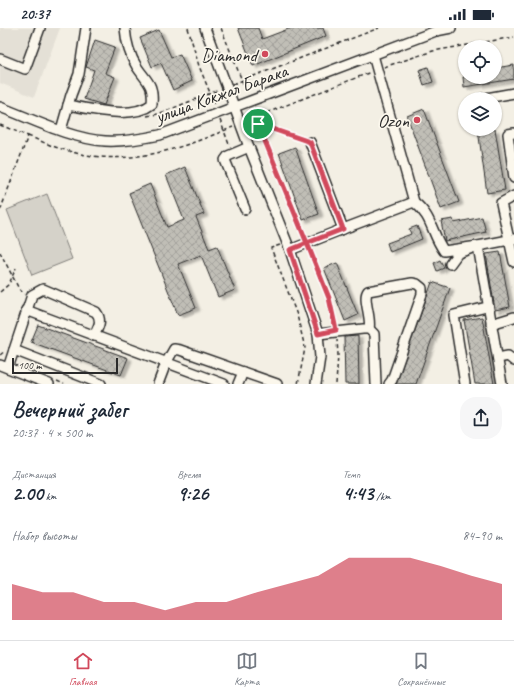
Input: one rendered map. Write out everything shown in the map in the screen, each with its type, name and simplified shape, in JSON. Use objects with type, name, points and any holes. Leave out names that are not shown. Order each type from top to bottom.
[{"type":"street","points":[[0,59],[25,68],[40,28]]},
{"type":"street","points":[[61,130],[79,74],[86,28]]},
{"type":"street","points":[[68,105],[102,111],[127,112],[147,108],[152,104],[153,94],[150,84],[138,68],[131,55],[125,28]]},
{"type":"street","points":[[205,28],[249,147],[289,246],[318,334],[320,357],[316,384]]},
{"type":"street","name":"улица Кокжал Барака","points":[[0,107],[76,135],[104,141],[130,141],[160,135],[373,55],[451,28]]},
{"type":"street","points":[[373,55],[414,202],[424,210],[432,224],[436,239],[444,251],[512,240]]},
{"type":"street","points":[[502,95],[514,93]]},
{"type":"street","points":[[514,133],[508,134],[514,178]]},
{"type":"street","points":[[310,142],[343,229]]},
{"type":"street","points":[[245,209],[225,160],[228,156],[249,147]]},
{"type":"street","points":[[514,196],[501,203],[512,240],[514,262]]},
{"type":"street","points":[[289,246],[307,243],[414,202]]},
{"type":"street","points":[[450,264],[458,253],[478,246]]},
{"type":"street","points":[[478,246],[487,306],[502,384]]},
{"type":"street","points":[[369,329],[371,322],[365,298],[368,291],[412,283],[417,284],[422,288],[422,294],[392,380],[388,384]]},
{"type":"street","points":[[49,384],[4,367],[14,350],[32,294],[43,289],[96,312],[100,317],[100,323],[94,336]]},
{"type":"street","points":[[465,384],[454,316],[487,306]]},
{"type":"street","points":[[26,310],[224,384]]},
{"type":"street","points":[[491,324],[514,317]]},
{"type":"street","points":[[318,334],[336,330],[369,329],[374,334],[376,340],[376,384]]},
{"type":"street","points":[[158,384],[166,363],[174,349],[277,384]]},
{"type":"street","points":[[14,350],[101,384]]},
{"type":"street","points":[[498,358],[508,356],[514,361]]},
{"type":"street","points":[[238,384],[243,372]]},
{"type":"path","points":[[188,28],[199,66],[233,154]]},
{"type":"path","points":[[298,384],[305,348],[297,315],[271,248],[289,246],[304,236],[256,117],[377,70],[433,51],[514,37]]},
{"type":"path","points":[[0,124],[28,136],[0,211]]},
{"type":"path","points":[[258,124],[310,142]]},
{"type":"path","points":[[307,243],[329,298],[336,330],[338,355],[336,384]]},
{"type":"path","points":[[0,252],[13,275],[19,290],[30,300]]},
{"type":"path","points":[[0,292],[9,284],[16,268]]},
{"type":"shaded area","points":[[0,28],[60,28],[34,97],[0,83]]},
{"type":"shaded area","points":[[47,194],[72,259],[32,275],[7,210]]},
{"type":"building","name":"Diamond","points":[[238,28],[258,28],[262,39],[291,28],[323,28],[326,36],[253,66]]},
{"type":"building","points":[[159,30],[171,57],[180,54],[192,81],[173,90],[161,63],[152,67],[140,38]]},
{"type":"building","points":[[95,40],[115,47],[105,73],[115,77],[104,105],[84,99],[94,70],[86,67]]},
{"type":"building","points":[[514,65],[514,79],[502,81],[502,67]]},
{"type":"building","points":[[428,67],[433,82],[424,85],[419,70]]},
{"type":"building","points":[[464,84],[483,84],[464,87]]},
{"type":"building","points":[[424,109],[459,202],[441,209],[407,116]]},
{"type":"building","points":[[479,136],[496,136],[505,190],[487,193]]},
{"type":"building","points":[[295,147],[319,214],[303,220],[279,153]]},
{"type":"building","points":[[185,167],[204,214],[196,217],[209,249],[217,246],[235,290],[218,297],[201,255],[178,264],[196,308],[178,315],[129,193],[150,184],[167,227],[184,220],[166,175]]},
{"type":"building","points":[[482,217],[486,232],[445,241],[441,221],[453,219],[454,223]]},
{"type":"building","points":[[417,226],[422,239],[390,252],[387,243],[411,234],[409,229]]},
{"type":"building","points":[[500,252],[510,307],[495,310],[486,254]]},
{"type":"building","points":[[440,260],[444,268],[437,271],[434,263]]},
{"type":"building","points":[[337,263],[358,315],[345,321],[324,268]]},
{"type":"building","points":[[432,282],[450,288],[416,384],[396,384]]},
{"type":"building","points":[[482,317],[494,384],[475,384],[464,320]]},
{"type":"building","points":[[38,325],[128,358],[121,375],[31,342]]},
{"type":"building","points":[[358,336],[359,384],[345,384],[344,337]]},
{"type":"place","name":"Diamond","points":[[265,54]]},
{"type":"place","name":"Ozon","points":[[417,120]]},
{"type":"route","points":[[258,124],[307,243],[290,250],[318,334],[336,330],[329,298],[307,243],[343,229],[310,142],[258,124]]}]
